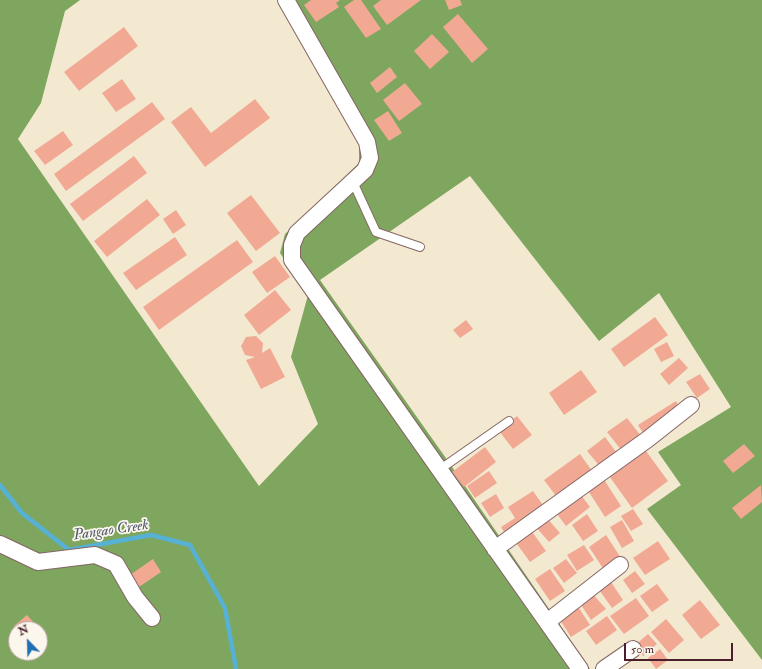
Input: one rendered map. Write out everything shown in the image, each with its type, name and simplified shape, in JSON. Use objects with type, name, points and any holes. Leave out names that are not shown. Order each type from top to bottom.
[{"type":"street","points":[[286,0],[367,142],[370,158],[365,170],[297,233],[292,245],[292,260],[580,669]]},
{"type":"street","points":[[495,549],[648,439],[691,405]]},
{"type":"street","points":[[0,544],[38,562],[95,556],[116,564],[135,597],[152,618]]},
{"type":"street","points":[[547,622],[620,565]]},
{"type":"street","points":[[604,669],[633,649]]},
{"type":"lane","points":[[352,182],[376,232],[420,248]]},
{"type":"lane","points":[[439,470],[509,421]]},
{"type":"green space","points":[[0,0],[80,0],[65,11],[41,103],[18,139],[259,486],[318,424],[291,357],[308,295],[280,253],[285,234],[359,163],[359,140],[279,0],[762,0],[762,660],[647,509],[681,485],[658,452],[731,407],[659,293],[599,341],[470,176],[320,280],[448,461],[590,669],[0,669]]},
{"type":"building","points":[[311,0],[340,0],[336,3],[339,7],[316,22],[304,5]]},
{"type":"building","points":[[354,0],[361,0],[381,29],[366,38],[344,7]]},
{"type":"building","points":[[381,0],[421,0],[387,25],[373,6]]},
{"type":"building","points":[[445,0],[460,0],[462,5],[449,10]]},
{"type":"building","points":[[458,14],[488,49],[472,63],[443,27]]},
{"type":"building","points":[[124,27],[138,46],[79,91],[64,72]]},
{"type":"building","points":[[432,34],[449,52],[430,69],[414,51]]},
{"type":"building","points":[[390,67],[397,77],[377,93],[370,83]]},
{"type":"building","points":[[122,79],[136,99],[116,112],[102,93]]},
{"type":"building","points":[[405,83],[422,104],[399,121],[383,100]]},
{"type":"building","points":[[255,99],[270,118],[205,167],[171,122],[191,107],[211,133]]},
{"type":"building","points":[[152,102],[165,119],[66,191],[54,174]]},
{"type":"building","points":[[388,111],[402,133],[389,141],[374,120]]},
{"type":"building","points":[[63,131],[73,145],[45,165],[34,151]]},
{"type":"building","points":[[134,156],[147,173],[83,221],[70,204]]},
{"type":"building","points":[[251,195],[280,233],[256,251],[227,213]]},
{"type":"building","points":[[147,199],[160,215],[107,257],[94,241]]},
{"type":"building","points":[[176,210],[186,225],[173,234],[163,219]]},
{"type":"building","points":[[175,237],[187,255],[136,290],[123,273]]},
{"type":"building","points":[[237,240],[253,262],[159,330],[143,307]]},
{"type":"building","points":[[275,256],[290,277],[267,293],[252,272]]},
{"type":"building","points":[[275,290],[291,310],[259,335],[244,315]]},
{"type":"building","points":[[655,317],[668,335],[624,367],[611,349]]},
{"type":"building","points":[[466,320],[473,329],[460,338],[453,330]]},
{"type":"building","points":[[256,336],[263,343],[262,353],[270,348],[285,377],[261,389],[246,360],[255,357],[245,355],[241,346],[246,337]]},
{"type":"building","points":[[667,342],[674,356],[661,362],[654,349]]},
{"type":"building","points":[[679,358],[688,368],[669,385],[660,374]]},
{"type":"building","points":[[581,370],[597,392],[564,415],[549,393]]},
{"type":"building","points":[[700,374],[710,389],[697,398],[686,382]]},
{"type":"building","points":[[676,401],[680,409],[643,433],[638,425]]},
{"type":"building","points":[[517,416],[532,435],[513,449],[499,431]]},
{"type":"building","points":[[627,418],[641,436],[622,451],[607,432]]},
{"type":"building","points":[[605,437],[619,456],[602,469],[587,451]]},
{"type":"building","points":[[744,444],[755,456],[733,473],[723,461]]},
{"type":"building","points":[[485,447],[496,462],[464,487],[452,472]]},
{"type":"building","points":[[643,447],[668,481],[632,508],[607,473]]},
{"type":"building","points":[[580,454],[595,475],[559,500],[544,480]]},
{"type":"building","points":[[489,471],[497,483],[475,498],[467,486]]},
{"type":"building","points":[[603,478],[621,506],[605,517],[587,489]]},
{"type":"building","points":[[761,485],[762,502],[741,519],[732,508]]},
{"type":"building","points":[[533,491],[545,508],[507,537],[501,527],[515,518],[508,507]]},
{"type":"building","points":[[578,491],[590,507],[566,526],[554,510]]},
{"type":"building","points":[[496,494],[504,508],[490,517],[481,503]]},
{"type":"building","points":[[633,509],[643,524],[631,531],[621,516]]},
{"type":"building","points":[[587,514],[598,531],[583,541],[572,525]]},
{"type":"building","points":[[546,517],[560,533],[549,542],[535,526]]},
{"type":"building","points":[[622,520],[634,541],[622,548],[610,527]]},
{"type":"building","points":[[530,529],[546,551],[530,562],[514,540]]},
{"type":"building","points":[[606,535],[621,558],[604,570],[589,547]]},
{"type":"building","points":[[658,541],[670,559],[645,575],[633,558]]},
{"type":"building","points":[[584,545],[594,560],[577,571],[567,555]]},
{"type":"building","points":[[153,559],[161,572],[139,587],[130,575]]},
{"type":"building","points":[[566,559],[577,573],[564,583],[553,568]]},
{"type":"building","points":[[550,569],[565,591],[550,601],[535,579]]},
{"type":"building","points":[[635,571],[645,584],[632,593],[623,580]]},
{"type":"building","points":[[609,579],[623,600],[612,608],[597,587]]},
{"type":"building","points":[[657,584],[669,600],[652,612],[640,596]]},
{"type":"building","points":[[591,592],[606,609],[591,620],[579,602]]},
{"type":"building","points":[[636,598],[649,616],[624,634],[610,616]]},
{"type":"building","points":[[700,600],[720,625],[701,639],[682,615]]},
{"type":"building","points":[[579,608],[590,625],[571,637],[560,620]]},
{"type":"building","points":[[27,615],[32,621],[20,621]]},
{"type":"building","points":[[607,616],[617,630],[596,645],[586,631]]},
{"type":"building","points":[[666,619],[684,640],[669,653],[651,632]]},
{"type":"building","points":[[648,634],[657,644],[643,656],[634,646]]},
{"type":"building","points":[[660,649],[668,660],[656,669],[648,658]]},
{"type":"waterway","name":"Pangao Creek","points":[[0,485],[22,513],[69,550],[151,535],[190,545],[225,608],[236,669]]}]
